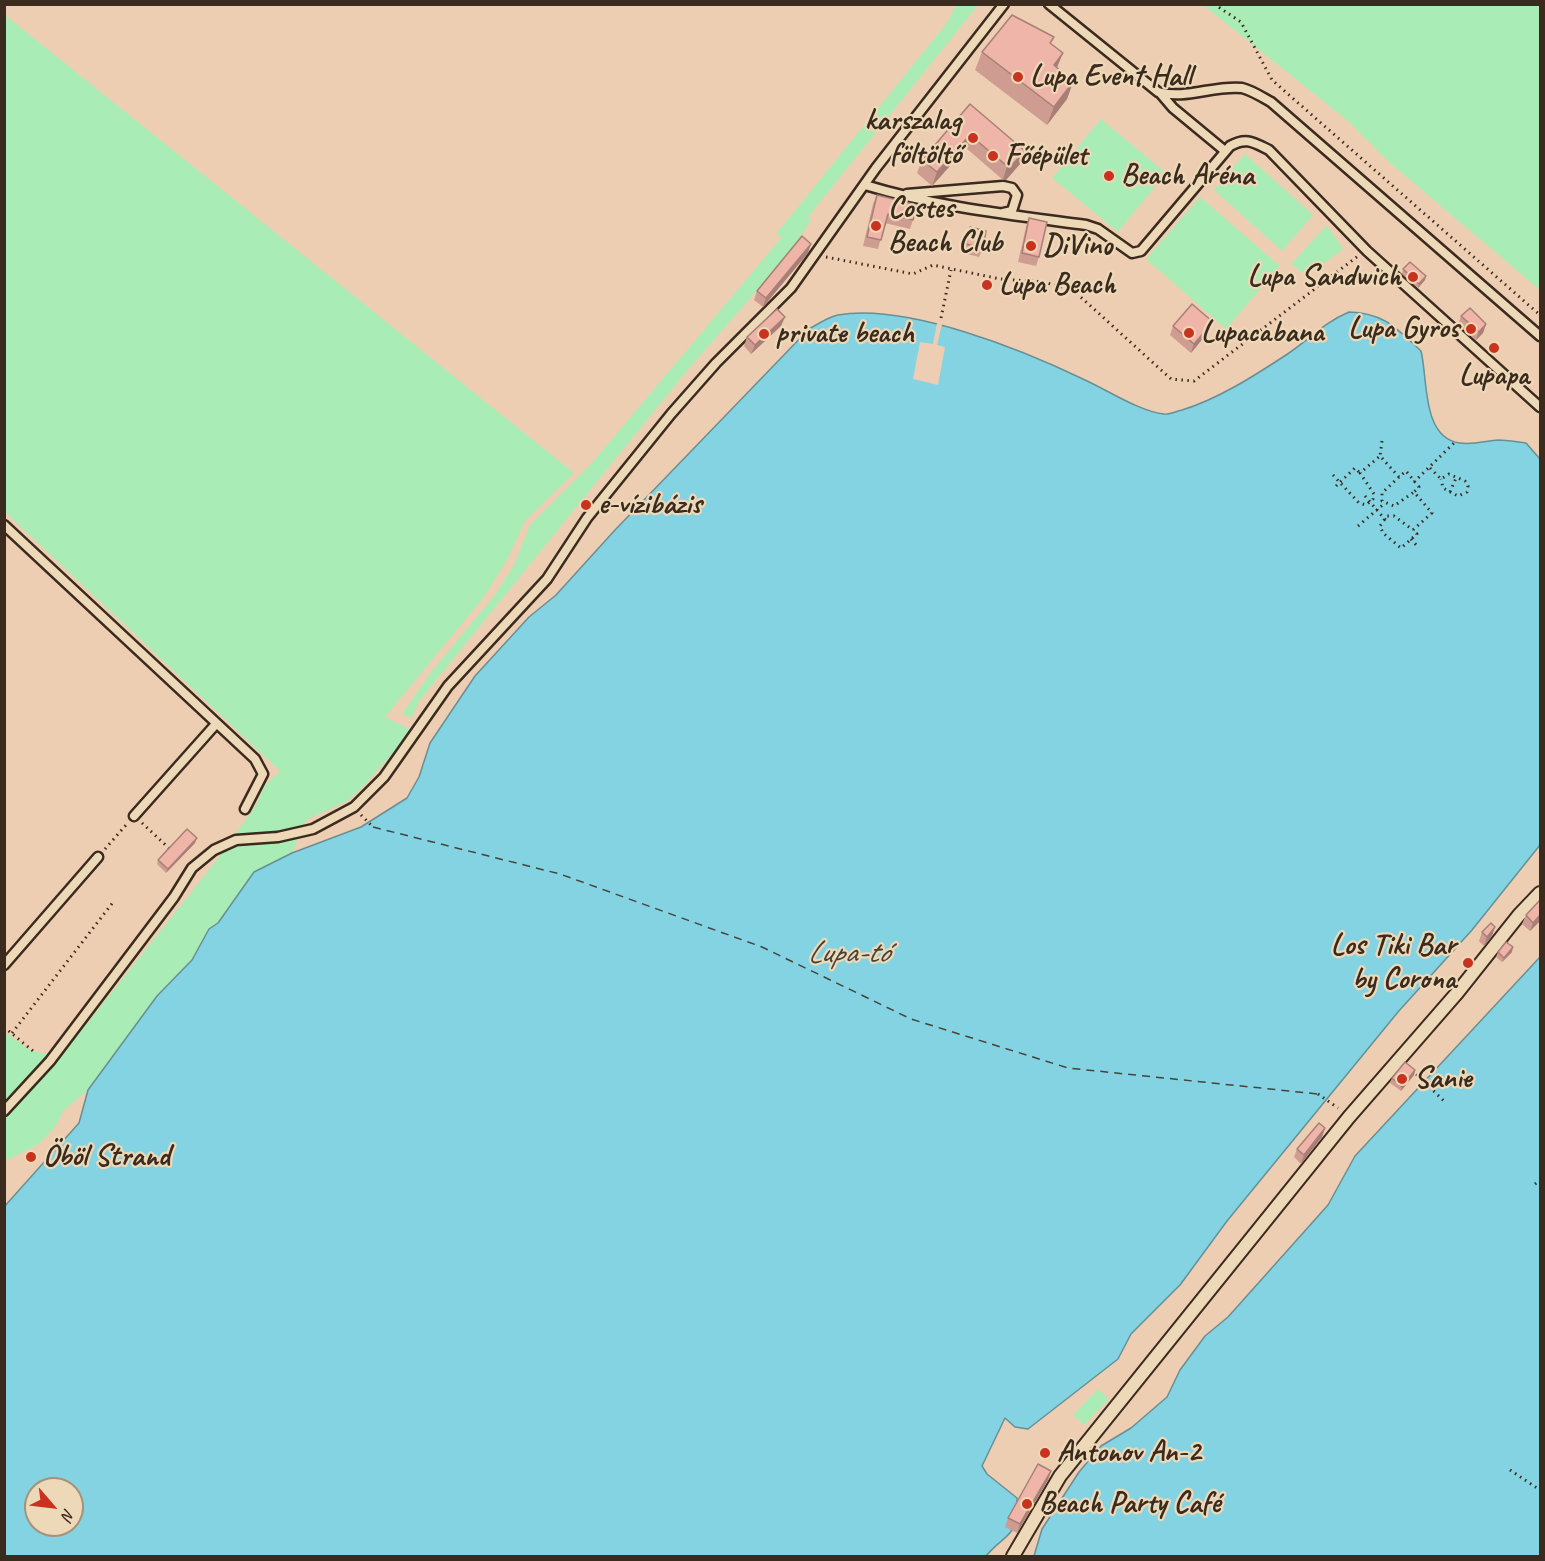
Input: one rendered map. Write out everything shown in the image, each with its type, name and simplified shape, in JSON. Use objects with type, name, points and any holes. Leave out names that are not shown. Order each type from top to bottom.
[{"type":"street","points":[[1013,1557],[1060,1476],[1349,1117],[1540,893]]},
{"type":"lane","points":[[4,1111],[50,1061],[174,897],[192,868],[214,850],[236,840],[278,837],[313,829],[354,807],[384,777],[448,686],[546,579],[588,518],[657,431],[716,363],[791,288],[865,185],[1005,4]]},
{"type":"lane","points":[[1049,4],[1158,92],[1171,103],[1173,108],[1225,151]]},
{"type":"lane","points":[[1158,92],[1167,94],[1244,88],[1271,102],[1540,336]]},
{"type":"lane","points":[[865,185],[898,195],[1001,214],[1086,225],[1132,253],[1141,251],[1179,209],[1225,151],[1240,141],[1251,140],[1269,150],[1367,251],[1540,407]]},
{"type":"lane","points":[[898,195],[969,188],[1003,186],[1012,188],[1017,195],[1015,205],[1012,211],[1001,214]]},
{"type":"lane","points":[[4,525],[255,759],[263,774],[246,809]]},
{"type":"lane","points":[[134,816],[216,724]]},
{"type":"lane","points":[[4,965],[98,856]]},
{"type":"path","points":[[1214,4],[1241,22],[1272,80],[1540,315]]},
{"type":"path","points":[[815,255],[913,274],[933,266],[1000,279],[1042,282],[1072,290],[1171,379],[1194,381],[1354,258],[1367,251]]},
{"type":"path","points":[[941,318],[952,269]]},
{"type":"path","points":[[1360,473],[1380,456],[1382,441]]},
{"type":"path","points":[[1441,479],[1428,465],[1456,441]]},
{"type":"path","points":[[1380,456],[1399,477]]},
{"type":"path","points":[[1336,486],[1355,468],[1374,494],[1370,502]]},
{"type":"path","points":[[1414,482],[1430,468]]},
{"type":"path","points":[[1406,471],[1419,487],[1394,506],[1385,503],[1382,493],[1406,471]]},
{"type":"path","points":[[1449,474],[1465,481],[1468,486],[1467,492],[1458,496],[1440,486],[1441,479],[1449,474]]},
{"type":"path","points":[[1333,475],[1359,503],[1370,502]]},
{"type":"path","points":[[1450,492],[1456,478]]},
{"type":"path","points":[[1413,530],[1432,513],[1414,492]]},
{"type":"path","points":[[1365,496],[1388,523]]},
{"type":"path","points":[[1358,526],[1385,503]]},
{"type":"path","points":[[1394,516],[1417,534],[1401,549],[1383,533],[1380,526],[1384,518],[1394,516]]},
{"type":"path","points":[[1411,540],[1418,547]]},
{"type":"path","points":[[354,807],[373,827]]},
{"type":"path","points":[[98,856],[134,816],[192,868]]},
{"type":"path","points":[[12,1033],[114,902]]},
{"type":"path","points":[[4,1027],[33,1051]]},
{"type":"path","points":[[1401,1058],[1446,1103]]},
{"type":"path","points":[[1318,1094],[1349,1117]]},
{"type":"path","points":[[1535,1184],[1540,1180]]},
{"type":"path","points":[[1510,1470],[1540,1490]]},
{"type":"green space","points":[[956,5],[978,5],[808,217],[811,220],[787,256],[685,373],[420,700],[411,718],[402,714],[431,672],[494,596],[514,565],[530,525],[591,464],[782,237],[776,234],[947,23]]},
{"type":"green space","points":[[1203,5],[1540,5],[1540,290],[1390,163],[1348,121]]},
{"type":"green space","points":[[5,15],[574,473],[525,521],[507,560],[483,598],[385,717],[409,729],[400,745],[360,790],[347,801],[306,820],[292,853],[254,872],[218,923],[209,929],[192,960],[157,996],[88,1090],[63,1111],[56,1126],[39,1144],[5,1161],[5,1032],[33,1052],[62,1055],[219,857],[256,805],[265,785],[280,771],[5,512]]},
{"type":"green space","name":"Beach Aréna","points":[[1101,119],[1166,173],[1118,232],[1052,178]]},
{"type":"green space","points":[[1245,154],[1313,215],[1282,251],[1214,190]]},
{"type":"green space","points":[[1200,197],[1280,266],[1226,329],[1146,259]]},
{"type":"green space","points":[[1327,225],[1343,249],[1307,276],[1291,264]]},
{"type":"green space","points":[[1098,1389],[1109,1399],[1084,1425],[1073,1415]]},
{"type":"water","name":"Lupa-tó","points":[[1349,312],[1372,315],[1389,323],[1421,351],[1432,419],[1447,439],[1460,443],[1498,440],[1526,443],[1540,459],[1540,845],[1472,930],[1398,1012],[1227,1221],[1180,1285],[1131,1334],[1118,1359],[1028,1429],[1015,1427],[1005,1418],[982,1466],[987,1474],[1017,1498],[1016,1521],[1010,1533],[986,1556],[5,1556],[4,1207],[79,1123],[88,1090],[157,996],[192,960],[209,929],[218,923],[254,872],[292,853],[361,827],[407,798],[419,777],[430,743],[475,676],[529,617],[556,595],[615,530],[809,329],[834,316],[866,313],[930,322],[998,343],[1059,368],[1135,405],[1166,414],[1209,400],[1236,386],[1286,355],[1324,326]]},
{"type":"water","points":[[1540,957],[1540,1556],[1034,1556],[1042,1529],[1079,1472],[1101,1446],[1131,1428],[1167,1397],[1180,1370],[1205,1336],[1228,1317],[1328,1205],[1355,1156]]},
{"type":"pier","points":[[937,323],[942,324],[937,345],[945,347],[938,385],[913,379],[920,342],[933,344]]},
{"type":"building","points":[[1012,15],[1054,37],[1050,43],[1063,53],[1054,65],[1073,82],[1054,107],[982,52]]},
{"type":"building","points":[[970,104],[1025,151],[1010,167],[970,135],[937,172],[922,160]]},
{"type":"building","points":[[877,195],[917,205],[913,220],[888,214],[881,240],[867,237]]},
{"type":"building","name":"DiVino","points":[[1029,218],[1047,222],[1039,257],[1022,253]]},
{"type":"building","points":[[970,227],[986,231],[983,248],[966,244]]},
{"type":"building","points":[[802,236],[811,244],[766,298],[757,291]]},
{"type":"building","points":[[1410,262],[1426,276],[1419,284],[1403,269]]},
{"type":"building","points":[[1192,304],[1213,322],[1194,344],[1173,326]]},
{"type":"building","points":[[1470,308],[1486,324],[1479,332],[1461,316]]},
{"type":"building","points":[[777,309],[785,317],[755,345],[747,337]]},
{"type":"building","points":[[187,829],[197,838],[168,869],[158,860]]},
{"type":"building","points":[[1540,900],[1540,915],[1533,923],[1526,915]]},
{"type":"building","points":[[1491,923],[1495,927],[1487,937],[1482,932]]},
{"type":"building","points":[[1506,942],[1513,947],[1504,958],[1498,952]]},
{"type":"building","name":"Sanie","points":[[1405,1062],[1415,1070],[1402,1087],[1392,1078]]},
{"type":"building","points":[[1319,1123],[1325,1128],[1304,1155],[1297,1149]]},
{"type":"building","name":"Beach Party Café","points":[[1038,1464],[1051,1471],[1020,1524],[1008,1518]]},
{"type":"ferry route","points":[[373,827],[560,874],[762,947],[911,1019],[1068,1068],[1318,1094]]},
{"type":"place","name":"Lupa Event Hall","points":[[1018,77]]},
{"type":"place","name":"karszalag föltöltő","points":[[973,138]]},
{"type":"place","name":"Főépület","points":[[993,156]]},
{"type":"place","name":"Beach Aréna","points":[[1109,176]]},
{"type":"place","name":"Costes Beach Club","points":[[876,226]]},
{"type":"place","name":"DiVino","points":[[1031,246]]},
{"type":"place","name":"Lupa Sandwich","points":[[1413,277]]},
{"type":"place","name":"Lupa Beach","points":[[987,285]]},
{"type":"place","name":"Lupa Gyros","points":[[1471,329]]},
{"type":"place","name":"Lupacabana","points":[[1189,333]]},
{"type":"place","name":"private beach","points":[[764,334]]},
{"type":"place","name":"Lupapa","points":[[1494,348]]},
{"type":"place","name":"e-vízibázis","points":[[586,505]]},
{"type":"place","name":"Los Tiki Bar by Corona","points":[[1468,963]]},
{"type":"place","name":"Sanie","points":[[1402,1079]]},
{"type":"place","name":"Öböl Strand","points":[[31,1157]]},
{"type":"place","name":"Antonov An-2","points":[[1045,1453]]},
{"type":"place","name":"Beach Party Café","points":[[1027,1504]]}]
